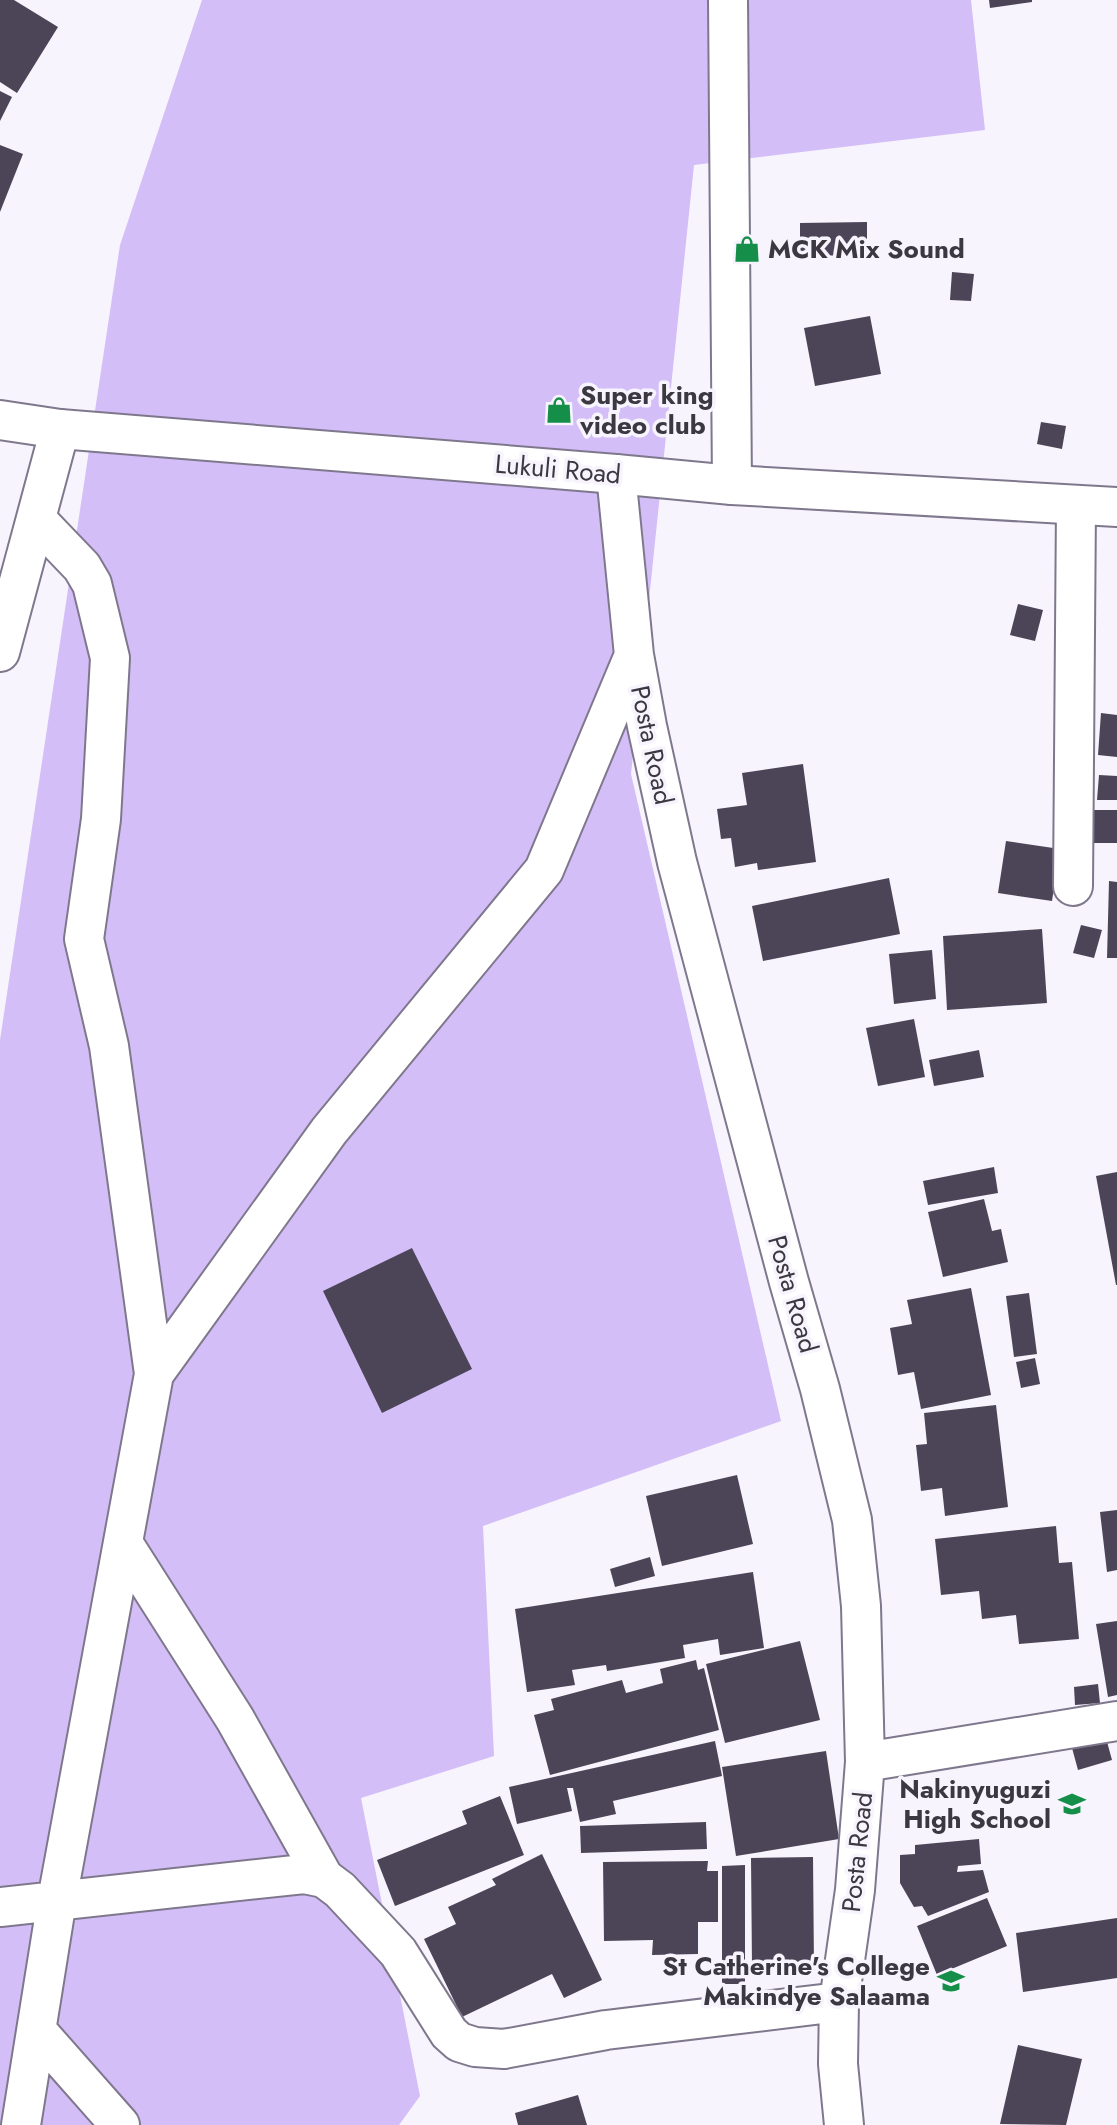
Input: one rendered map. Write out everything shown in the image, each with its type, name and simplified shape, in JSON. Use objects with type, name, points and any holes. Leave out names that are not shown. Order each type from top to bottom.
[{"type":"street","points":[[728,0],[732,485]]},
{"type":"street","name":"Lukuli Road","points":[[0,420],[60,429],[732,485],[1117,507]]},
{"type":"street","points":[[0,652],[60,429]]},
{"type":"street","name":"Posta Road","points":[[616,474],[634,655],[677,862],[820,1389],[852,1520],[861,1606],[865,1762],[855,1891],[839,2002],[838,2064],[844,2125]]},
{"type":"street","points":[[1073,886],[1076,505]]},
{"type":"street","points":[[21,2125],[57,1900],[154,1374],[109,1046],[83,939],[102,820],[110,658],[92,584],[82,567],[36,519]]},
{"type":"street","points":[[154,1374],[329,1131],[544,870],[634,655]]},
{"type":"street","points":[[123,1544],[235,1719],[324,1878],[340,1890],[398,1952],[449,2034],[459,2042],[475,2047],[504,2049],[606,2030],[839,2002]]},
{"type":"street","points":[[865,1762],[1117,1721]]},
{"type":"street","points":[[0,1907],[304,1874],[324,1878]]},
{"type":"street","points":[[37,2031],[120,2125]]},
{"type":"shaded area","points":[[202,0],[971,0],[985,130],[694,165],[631,774],[781,1421],[483,1526],[494,1756],[361,1798],[420,2096],[399,2125],[0,2125],[0,1040],[120,245]]},
{"type":"building","points":[[0,0],[14,0],[58,27],[17,93],[0,82]]},
{"type":"building","points":[[989,0],[1032,0],[1032,2],[990,8]]},
{"type":"building","points":[[0,91],[12,97],[0,121]]},
{"type":"building","points":[[0,145],[23,154],[0,212]]},
{"type":"building","points":[[867,222],[867,255],[800,256],[800,223]]},
{"type":"building","points":[[952,272],[974,274],[971,301],[950,300]]},
{"type":"building","points":[[870,316],[881,374],[815,386],[804,328]]},
{"type":"building","points":[[1041,422],[1066,426],[1062,449],[1037,444]]},
{"type":"building","points":[[1018,604],[1043,610],[1035,641],[1010,635]]},
{"type":"building","points":[[1101,713],[1117,715],[1117,757],[1098,755]]},
{"type":"building","points":[[803,764],[816,862],[758,870],[757,863],[735,867],[731,838],[721,839],[717,809],[747,805],[742,773]]},
{"type":"building","points":[[1099,775],[1117,776],[1117,800],[1097,800]]},
{"type":"building","points":[[1093,810],[1117,810],[1117,843],[1093,843]]},
{"type":"building","points":[[1006,841],[1060,849],[1052,901],[998,893]]},
{"type":"building","points":[[889,878],[900,934],[763,961],[752,906]]},
{"type":"building","points":[[1109,881],[1117,882],[1117,958],[1107,958]]},
{"type":"building","points":[[1081,925],[1102,930],[1094,958],[1073,953]]},
{"type":"building","points":[[1042,929],[1047,1003],[947,1010],[943,936]]},
{"type":"building","points":[[932,950],[936,999],[894,1004],[889,954]]},
{"type":"building","points":[[914,1019],[925,1077],[878,1086],[866,1028]]},
{"type":"building","points":[[979,1050],[984,1077],[934,1086],[929,1060]]},
{"type":"building","points":[[994,1167],[998,1193],[928,1205],[923,1181]]},
{"type":"building","points":[[1117,1172],[1117,1285],[1116,1285],[1096,1176]]},
{"type":"building","points":[[984,1199],[992,1231],[1001,1229],[1008,1262],[943,1277],[928,1212]]},
{"type":"building","points":[[412,1248],[472,1369],[382,1413],[323,1291]]},
{"type":"building","points":[[971,1288],[991,1395],[921,1409],[914,1372],[898,1375],[890,1328],[912,1324],[907,1300]]},
{"type":"building","points":[[1029,1293],[1037,1354],[1014,1357],[1006,1296]]},
{"type":"building","points":[[1035,1358],[1040,1384],[1021,1388],[1016,1362]]},
{"type":"building","points":[[996,1405],[1008,1507],[945,1516],[942,1488],[921,1491],[916,1445],[927,1444],[924,1413]]},
{"type":"building","points":[[737,1475],[753,1544],[662,1566],[646,1496]]},
{"type":"building","points":[[1117,1510],[1117,1570],[1107,1572],[1100,1512]]},
{"type":"building","points":[[1056,1526],[1059,1563],[1072,1562],[1079,1639],[1019,1644],[1016,1615],[982,1619],[979,1591],[941,1595],[935,1539]]},
{"type":"building","points":[[650,1557],[655,1576],[615,1587],[610,1569]]},
{"type":"building","points":[[753,1572],[764,1648],[720,1655],[718,1639],[683,1645],[685,1658],[607,1671],[606,1665],[572,1670],[575,1685],[527,1692],[515,1609]]},
{"type":"building","points":[[1117,1621],[1117,1695],[1108,1697],[1096,1624]]},
{"type":"building","points":[[800,1641],[820,1720],[725,1743],[706,1664]]},
{"type":"building","points":[[696,1660],[698,1670],[704,1668],[719,1730],[550,1775],[534,1715],[554,1710],[551,1699],[622,1680],[626,1693],[663,1683],[660,1669]]},
{"type":"building","points":[[1098,1684],[1100,1703],[1075,1705],[1074,1687]]},
{"type":"building","points":[[1106,1738],[1112,1760],[1078,1770],[1072,1748]]},
{"type":"building","points":[[715,1741],[722,1776],[613,1801],[616,1814],[580,1822],[573,1788],[567,1788],[572,1811],[517,1824],[509,1787]]},
{"type":"building","points":[[826,1751],[839,1839],[736,1856],[722,1767]]},
{"type":"building","points":[[500,1796],[524,1855],[395,1906],[377,1860],[467,1824],[462,1811]]},
{"type":"building","points":[[706,1822],[707,1849],[581,1853],[580,1826]]},
{"type":"building","points":[[979,1839],[981,1864],[958,1866],[957,1872],[983,1870],[989,1892],[928,1916],[922,1906],[914,1907],[900,1883],[900,1855],[915,1854],[915,1845]]},
{"type":"building","points":[[542,1854],[602,1980],[564,1998],[552,1974],[462,2017],[424,1939],[456,1924],[448,1907],[496,1885],[492,1879]]},
{"type":"building","points":[[813,1857],[814,1967],[752,1967],[751,1858]]},
{"type":"building","points":[[708,1861],[707,1871],[718,1871],[718,1922],[698,1922],[698,1954],[652,1955],[653,1940],[604,1941],[603,1862]]},
{"type":"building","points":[[745,1865],[745,1984],[722,1984],[722,1866]]},
{"type":"building","points":[[987,1898],[1007,1946],[937,1975],[917,1926]]},
{"type":"building","points":[[1117,1918],[1117,1978],[1023,1992],[1016,1933]]},
{"type":"building","points":[[1018,2045],[1082,2059],[1066,2125],[1000,2124]]},
{"type":"building","points":[[578,2095],[587,2125],[518,2125],[515,2113]]},
{"type":"place","name":"MCK Mix Sound","points":[[747,249]]},
{"type":"place","name":"Super king video club","points":[[559,410]]},
{"type":"place","name":"Nakinyuguzi High School","points":[[1072,1804]]},
{"type":"place","name":"St Catherine's College Makindye Salaama","points":[[951,1981]]}]
